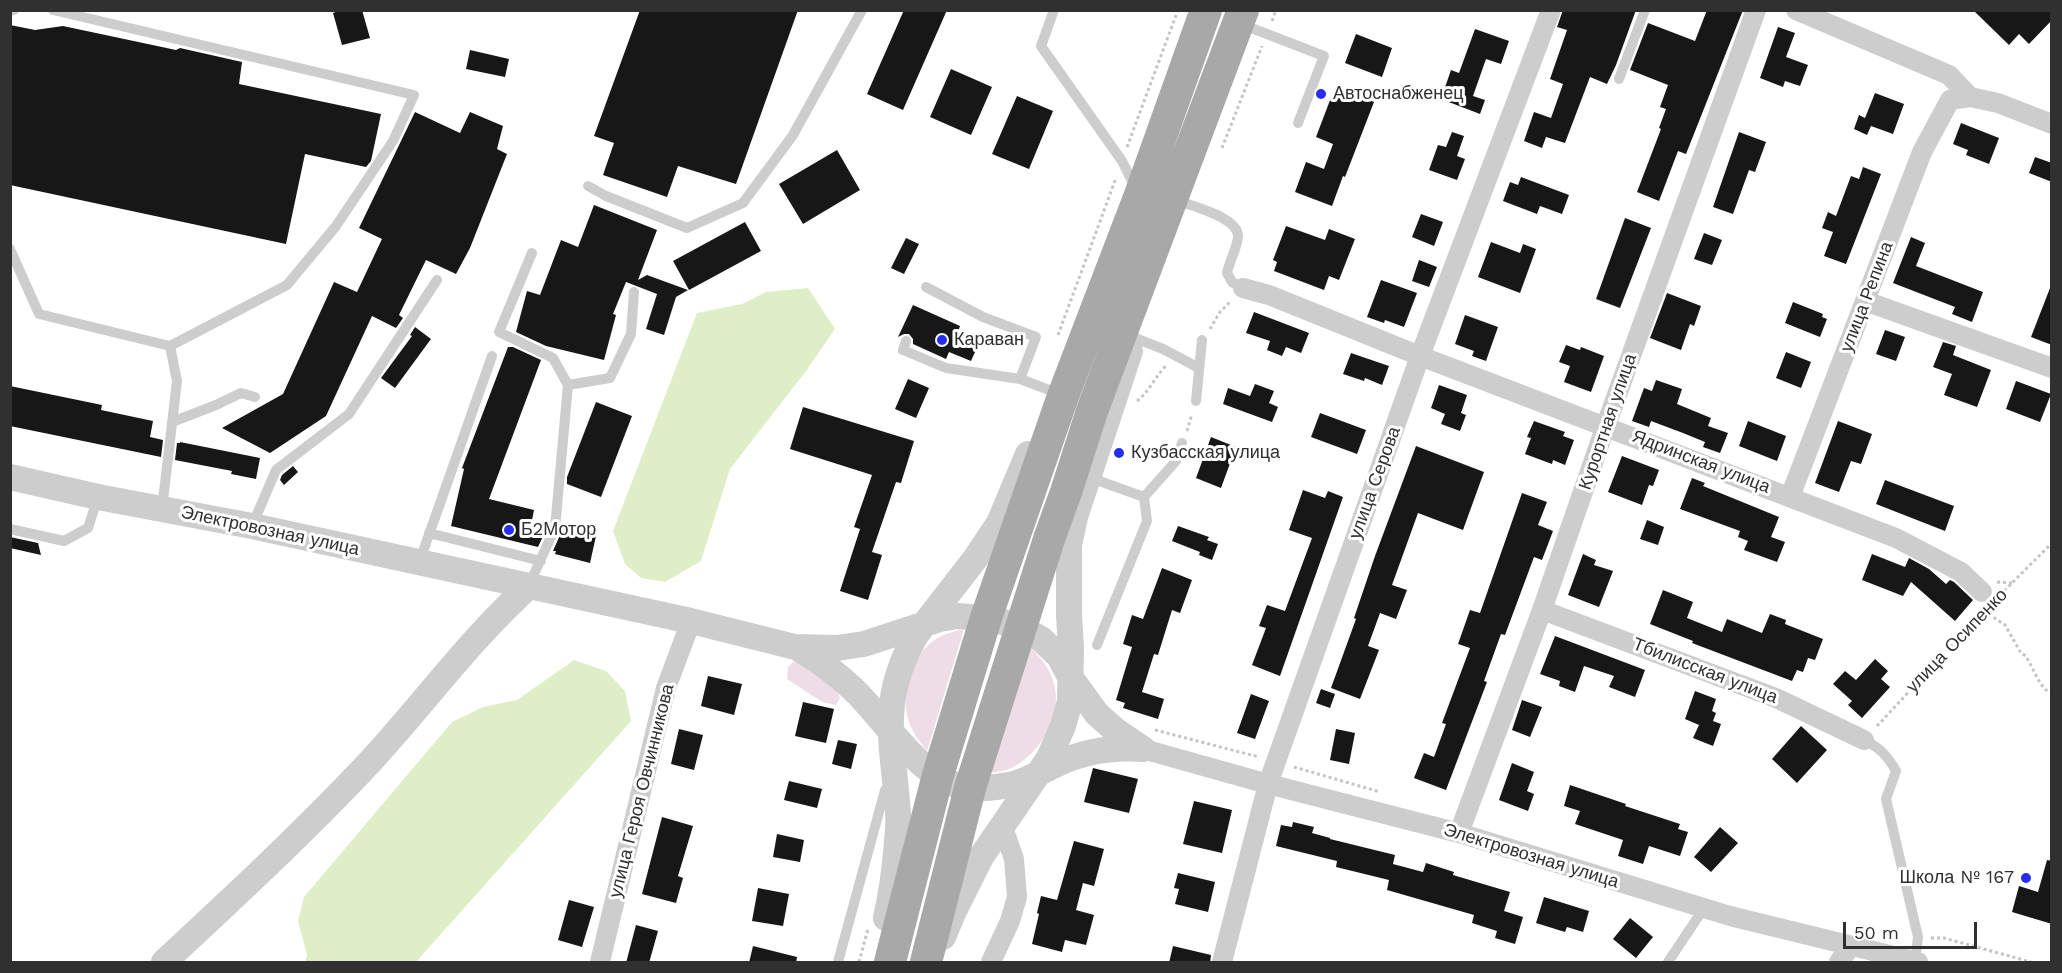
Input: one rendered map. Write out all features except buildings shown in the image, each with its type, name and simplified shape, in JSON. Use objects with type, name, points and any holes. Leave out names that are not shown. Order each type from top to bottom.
[{"type":"main road","points":[[890,963],[938,776],[1054,401],[1140,195],[1206,10]]},
{"type":"main road","points":[[926,963],[970,788],[1020,627],[1092,411],[1240,17]]},
{"type":"street","name":"улица Серова","points":[[1222,963],[1268,784],[1420,356],[1551,10]]},
{"type":"street","name":"Курортная улица","points":[[1459,833],[1542,610],[1606,425],[1756,10]]},
{"type":"street","points":[[1796,10],[1949,75],[1960,99],[1998,103],[2052,124]]},
{"type":"street","name":"улица Репина","points":[[1790,497],[1922,152],[1960,99]]},
{"type":"street","points":[[933,963],[958,902],[981,857],[1049,758],[1063,726],[1070,701],[1069,545],[1075,517],[1135,338],[1153,276],[1169,205]]},
{"type":"street","name":"Ядринская улица","points":[[1243,288],[1269,295],[1420,356],[1606,425],[1896,538],[1961,572],[1989,599]]},
{"type":"street","points":[[1865,301],[2052,368]]},
{"type":"street","points":[[880,963],[880,939],[894,886],[899,815],[890,729],[895,684],[910,647],[924,625],[969,568],[999,523],[1054,401]]},
{"type":"street","name":"Электровозная улица","points":[[10,477],[98,497],[252,526],[419,564],[691,621],[795,647]]},
{"type":"street","points":[[164,963],[310,824],[369,763],[503,609],[529,586]]},
{"type":"street","name":"Тбилисская улица","points":[[1542,610],[1776,698],[1864,740]]},
{"type":"street","points":[[795,647],[837,648],[864,644],[940,619],[957,616],[986,618],[1020,627],[1041,639],[1059,656],[1070,677],[1097,714],[1114,730],[1143,749]]},
{"type":"street","name":"улица Героя Овчинникова","points":[[600,963],[666,688],[691,621]]},
{"type":"street","points":[[795,647],[822,662],[854,690],[914,756],[938,776],[970,788],[1012,784],[1078,755],[1119,748],[1143,749]]},
{"type":"street","name":"Электровозная улица","points":[[1143,749],[1459,833],[1704,908],[1917,962]]},
{"type":"street","points":[[991,963],[1010,921],[1017,897],[1014,859],[1006,836],[999,830]]},
{"type":"street","points":[[1839,963],[1851,946]]},
{"type":"lane","points":[[10,249],[39,314],[170,346],[287,285],[336,226],[393,141],[414,95],[53,10]]},
{"type":"lane","points":[[588,186],[606,196],[687,228],[743,203],[793,135],[862,10]]},
{"type":"lane","points":[[1054,10],[1041,46],[1122,161],[1140,195]]},
{"type":"lane","points":[[1618,79],[1645,10]]},
{"type":"lane","points":[[1240,17],[1324,56],[1298,123]]},
{"type":"lane","points":[[1169,205],[1225,218],[1235,227],[1238,236],[1227,273],[1232,282],[1243,288]]},
{"type":"lane","points":[[529,586],[555,528],[568,385],[554,358],[499,332],[532,253]]},
{"type":"lane","points":[[252,526],[276,470],[349,414],[437,280]]},
{"type":"lane","points":[[926,287],[982,317],[1036,337],[1020,379]]},
{"type":"lane","points":[[568,385],[610,378],[631,334],[634,292]]},
{"type":"lane","points":[[1135,338],[1199,368]]},
{"type":"lane","points":[[1196,401],[1202,340]]},
{"type":"lane","points":[[906,341],[903,350],[946,368],[1020,379],[1054,401]]},
{"type":"lane","points":[[162,509],[177,381],[170,346]]},
{"type":"lane","points":[[419,564],[492,356]]},
{"type":"lane","points":[[172,422],[241,393],[255,397]]},
{"type":"lane","points":[[1097,645],[1147,520],[1144,497],[1176,461],[1182,443]]},
{"type":"lane","points":[[1088,477],[1144,497]]},
{"type":"lane","points":[[10,529],[64,541],[88,528],[98,497]]},
{"type":"lane","points":[[429,533],[541,561]]},
{"type":"lane","points":[[1864,740],[1879,747],[1887,755],[1896,771],[1886,799],[1918,937],[1917,962]]},
{"type":"lane","points":[[838,963],[885,790],[894,784]]},
{"type":"lane","points":[[1668,963],[1704,908]]},
{"type":"path","points":[[1272,21],[1276,10]]},
{"type":"path","points":[[1222,148],[1264,42]]},
{"type":"path","points":[[1202,340],[1220,312]]},
{"type":"path","points":[[1135,403],[1154,385],[1161,370],[1176,356]]},
{"type":"path","points":[[1182,443],[1196,401]]},
{"type":"path","name":"улица Осипенко","points":[[1864,740],[1989,599],[2052,543]]},
{"type":"path","points":[[1989,599],[1993,617],[2005,625],[2021,653],[2026,656],[2040,683],[2052,693]]},
{"type":"path","points":[[1918,937],[1944,938],[2031,963]]},
{"type":"shaded area","points":[[808,288],[835,329],[806,371],[730,469],[701,561],[665,582],[641,578],[625,564],[613,531],[697,313],[742,304],[766,292]]},
{"type":"shaded area","points":[[964,629],[927,751],[914,733],[907,716],[906,698],[909,681],[917,660],[934,640]]},
{"type":"shaded area","points":[[1026,644],[1038,655],[1053,679],[1056,705],[1053,719],[1038,746],[1025,759],[1009,769],[991,773]]},
{"type":"shaded area","points":[[574,660],[606,671],[625,691],[631,721],[416,962],[305,962],[307,955],[298,921],[304,897],[452,722],[483,707],[517,700]]},
{"type":"shaded area","points":[[794,661],[801,661],[834,685],[840,698],[836,705],[822,702],[787,679],[788,667]]},
{"type":"place","name":"Автоснабженец","points":[[1321,94]]},
{"type":"place","name":"Караван","points":[[942,340]]},
{"type":"place","name":"Кузбасская улица","points":[[1119,453]]},
{"type":"place","name":"Б2Мотор","points":[[509,530]]},
{"type":"place","name":"Школа № 167","points":[[2026,878]]}]
